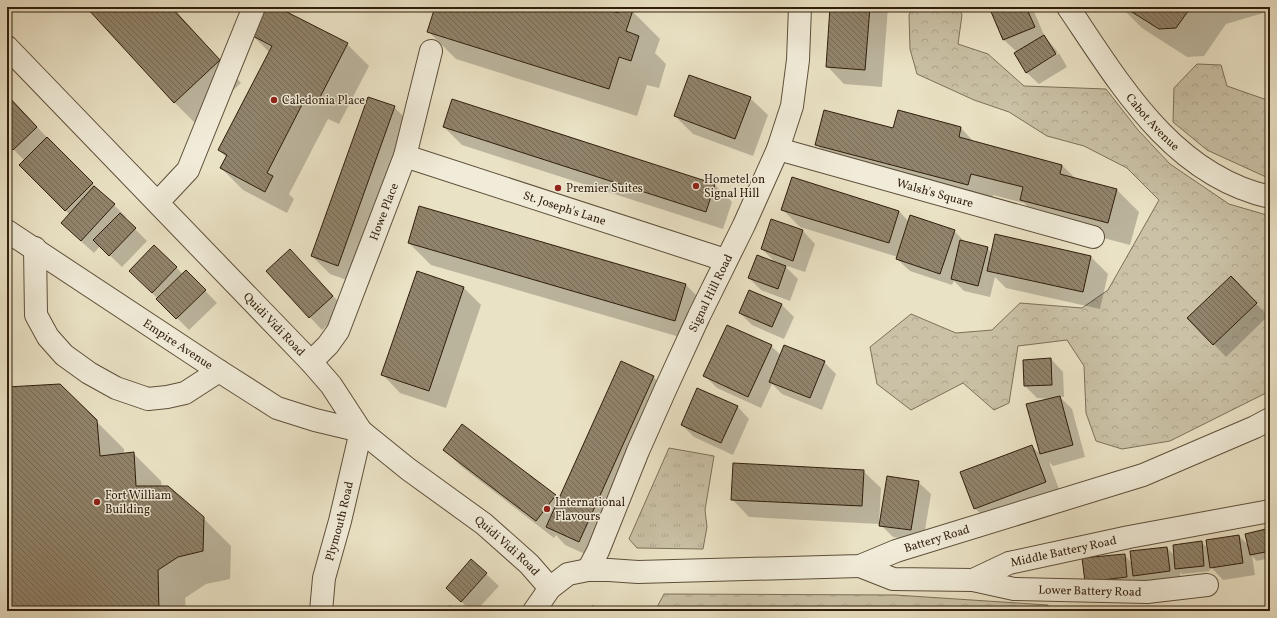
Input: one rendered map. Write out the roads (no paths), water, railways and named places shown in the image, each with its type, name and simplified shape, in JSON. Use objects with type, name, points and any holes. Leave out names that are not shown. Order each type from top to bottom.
[{"type":"street","points":[[158,202],[188,170],[254,7]]},
{"type":"street","name":"Signal Hill Road","points":[[588,570],[598,551],[638,451],[666,388],[725,260],[744,225],[778,149],[792,106],[798,60],[800,7]]},
{"type":"street","name":"Cabot Avenue","points":[[1068,7],[1137,106],[1176,148],[1203,168],[1235,186],[1270,197]]},
{"type":"street","name":"Quidi Vidi Road","points":[[7,47],[311,362],[331,385],[361,431],[408,469],[484,524],[528,564],[550,588]]},
{"type":"street","name":"Howe Place","points":[[311,362],[328,345],[338,331],[405,156],[431,50]]},
{"type":"street","name":"Walsh's Square","points":[[778,149],[1093,237]]},
{"type":"street","name":"St. Joseph's Lane","points":[[405,156],[725,260]]},
{"type":"street","name":"Empire Avenue","points":[[7,230],[277,408],[315,420],[361,431]]},
{"type":"street","points":[[35,248],[36,315],[48,337],[64,355],[89,373],[116,388],[148,399],[185,393],[219,371]]},
{"type":"street","name":"Battery Road","points":[[534,611],[550,588],[568,574],[588,570],[638,572],[860,566],[903,548],[1143,475],[1255,427],[1270,419]]},
{"type":"street","name":"Plymouth Road","points":[[321,611],[324,578],[340,521],[361,431]]},
{"type":"street","name":"Middle Battery Road","points":[[860,566],[893,579],[973,580],[1009,563],[1270,511]]},
{"type":"street","name":"Lower Battery Road","points":[[973,580],[1014,589],[1148,592],[1207,585]]},
{"type":"place","name":"Caledonia Place","points":[[274,100]]},
{"type":"place","name":"Hometel on Signal Hill","points":[[696,186]]},
{"type":"place","name":"Premier Suites","points":[[558,188]]},
{"type":"place","name":"Fort William Building","points":[[97,502]]},
{"type":"place","name":"International Flavours","points":[[547,509]]}]
